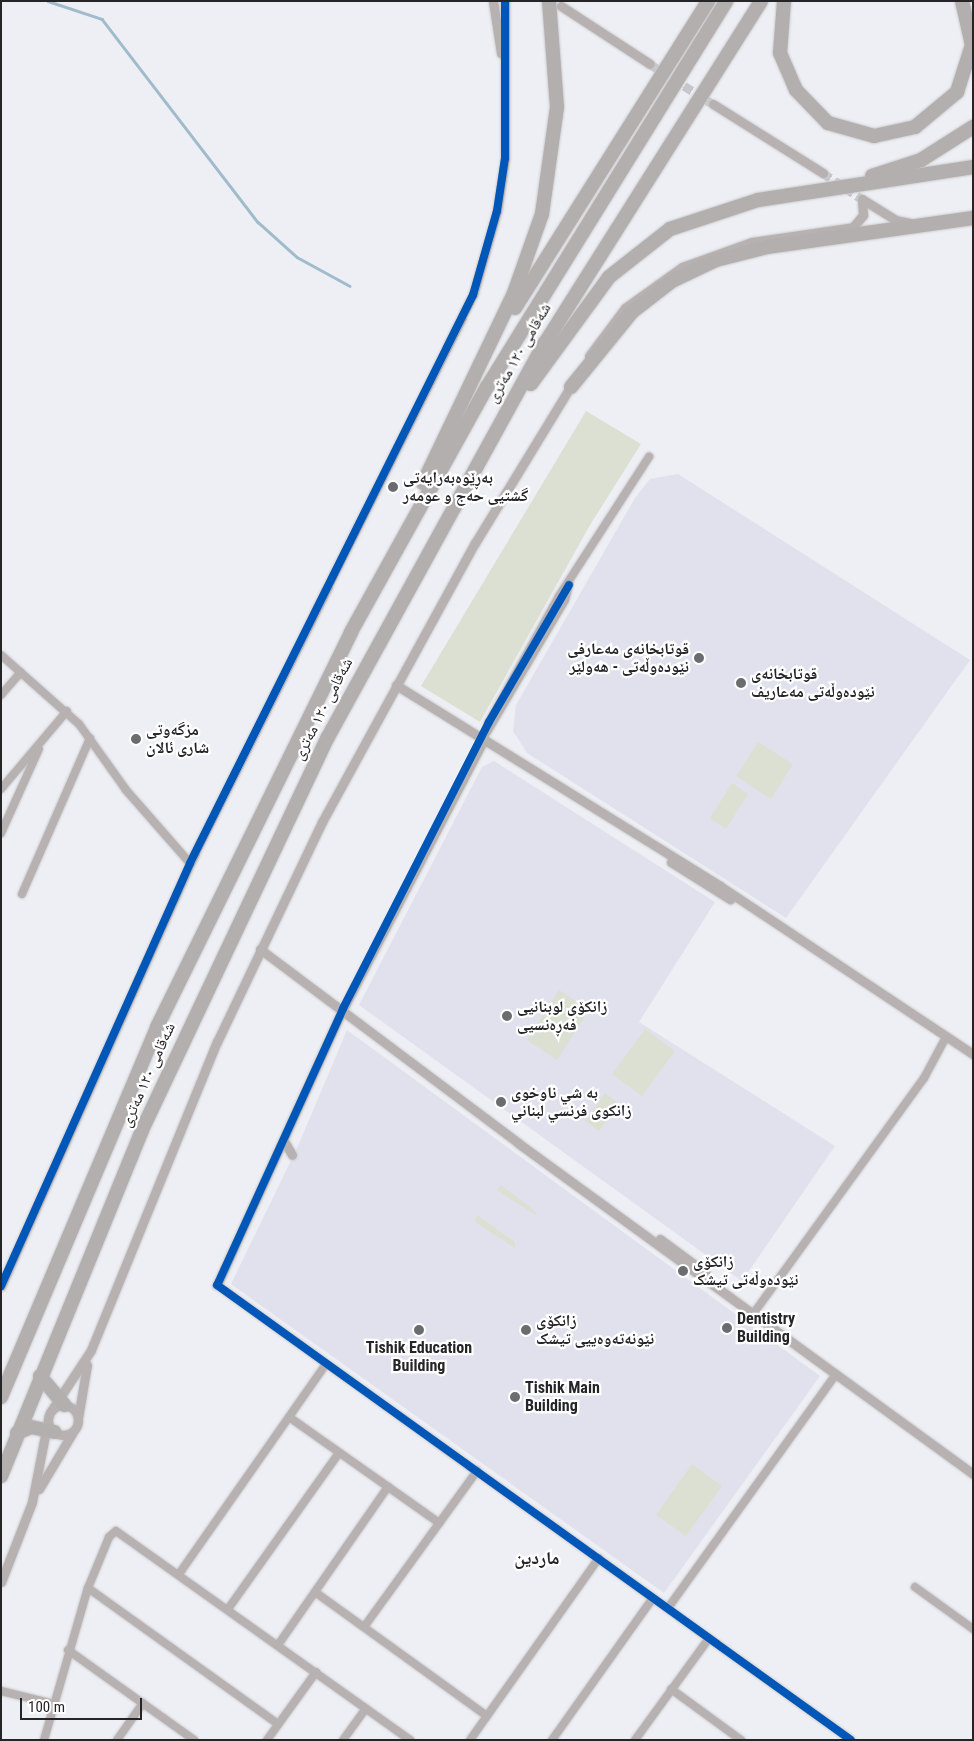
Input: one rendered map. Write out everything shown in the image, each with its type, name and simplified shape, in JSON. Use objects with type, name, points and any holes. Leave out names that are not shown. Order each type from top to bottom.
[{"type":"highway","points":[[470,384],[708,1]]},
{"type":"highway","name":"شەقامی ١٢٠ مەتری","points":[[1,1397],[16,1358],[194,947],[402,535],[577,235],[726,1]]},
{"type":"highway","name":"شەقامی ١٢٠ مەتری","points":[[1,1476],[40,1376],[215,970],[328,737],[461,489],[632,200],[761,1]]},
{"type":"highway","points":[[784,1],[780,52],[803,101],[839,129],[874,136],[897,134],[921,124],[957,92],[972,45],[962,1]]},
{"type":"highway","points":[[402,535],[517,285],[542,214],[557,107],[555,4]]},
{"type":"highway","points":[[461,489],[574,320],[627,260],[689,220],[892,171],[929,155],[973,127]]},
{"type":"highway","points":[[789,196],[973,167]]},
{"type":"highway","points":[[571,387],[632,312],[657,291],[701,266],[744,251],[967,219]]},
{"type":"highway","points":[[1,1370],[16,1358]]},
{"type":"highway","points":[[17,1433],[54,1416],[40,1376]]},
{"type":"street","points":[[493,1],[507,85]]},
{"type":"street","points":[[1,1286],[190,863],[470,302],[501,191],[507,85],[504,1]]},
{"type":"street","points":[[555,4],[650,64]]},
{"type":"street","points":[[713,104],[823,173]]},
{"type":"street","points":[[1,1582],[32,1502],[54,1416],[91,1350],[178,1133],[260,949],[396,685],[484,528],[613,321],[668,275],[735,246],[853,227],[863,215],[862,199],[904,223],[967,219]]},
{"type":"street","points":[[648,456],[632,476],[489,722],[487,738],[343,1009],[284,1141],[216,1285],[599,1558],[841,1737],[851,1740]]},
{"type":"street","points":[[1,655],[67,711],[90,738],[126,790],[190,863]]},
{"type":"street","points":[[1,694],[21,672]]},
{"type":"street","points":[[396,685],[487,738],[569,794],[973,1054]]},
{"type":"street","points":[[1,789],[67,711]]},
{"type":"street","points":[[22,894],[90,738]]},
{"type":"street","points":[[1,833],[42,740]]},
{"type":"street","points":[[260,949],[973,1474]]},
{"type":"street","points":[[756,1310],[924,1078],[946,1037]]},
{"type":"street","points":[[505,1131],[756,1310],[836,1374]]},
{"type":"street","points":[[284,1141],[292,1155]]},
{"type":"street","points":[[32,1502],[73,1432],[78,1418],[91,1350]]},
{"type":"street","points":[[179,1574],[326,1364]]},
{"type":"street","points":[[668,1608],[836,1374]]},
{"type":"street","points":[[54,1416],[78,1418]]},
{"type":"street","points":[[54,1416],[73,1432]]},
{"type":"street","points":[[289,1417],[439,1523]]},
{"type":"street","points":[[228,1609],[339,1453]]},
{"type":"street","points":[[364,1627],[477,1471]]},
{"type":"street","points":[[278,1645],[388,1487]]},
{"type":"street","points":[[44,1740],[68,1650],[88,1588],[109,1537],[116,1531],[410,1740]]},
{"type":"street","points":[[470,1740],[599,1558]]},
{"type":"street","points":[[915,1586],[973,1629]]},
{"type":"street","points":[[88,1588],[278,1724]]},
{"type":"street","points":[[315,1592],[487,1716]]},
{"type":"street","points":[[564,1740],[554,1737],[653,1598]]},
{"type":"street","points":[[635,1740],[709,1638]]},
{"type":"street","points":[[68,1650],[193,1740]]},
{"type":"street","points":[[267,1740],[316,1672]]},
{"type":"street","points":[[671,1689],[741,1740]]},
{"type":"street","points":[[1,1691],[54,1704]]},
{"type":"street","points":[[117,1740],[143,1703]]},
{"type":"street","points":[[343,1740],[366,1708]]},
{"type":"shaded area","points":[[586,411],[641,444],[590,525],[480,722],[421,686]]},
{"type":"shaded area","name":"قوتابخانەی نێودەوڵەتی مەعاریف","points":[[678,474],[970,660],[786,918],[527,753],[513,731],[516,705],[635,498],[650,479]]},
{"type":"shaded area","points":[[758,742],[793,764],[771,799],[736,776]]},
{"type":"shaded area","name":"زانکۆی لوبنانیی فەڕەنسیی","points":[[494,761],[715,902],[639,1022],[835,1146],[742,1281],[359,1005],[482,767]]},
{"type":"shaded area","points":[[732,783],[748,794],[726,829],[710,818]]},
{"type":"shaded area","points":[[559,990],[589,1010],[557,1060],[527,1040]]},
{"type":"shaded area","points":[[645,1029],[675,1051],[642,1096],[612,1074]]},
{"type":"shaded area","name":"زانکۆی نێونەتەوەییی تیشک","points":[[347,1030],[820,1376],[664,1593],[231,1284],[298,1146]]},
{"type":"shaded area","points":[[605,1093],[620,1104],[599,1131],[585,1121]]},
{"type":"shaded area","points":[[501,1185],[535,1211],[537,1216],[497,1190]]},
{"type":"shaded area","points":[[477,1215],[515,1242],[515,1248],[475,1222]]},
{"type":"shaded area","points":[[692,1464],[722,1486],[686,1536],[656,1515]]},
{"type":"waterway","points":[[48,1],[102,19],[258,222],[297,257],[350,286]]},
{"type":"tunnel","points":[[650,64],[713,104]]},
{"type":"tunnel","points":[[823,173],[862,199]]},
{"type":"cycle path","points":[[1,1286],[190,863],[473,295],[497,211],[505,158],[505,1]]},
{"type":"cycle path","points":[[569,585],[489,722],[343,1009],[217,1285],[851,1740]]},
{"type":"place","name":"بەڕێوەبەرایەتی گشتیی حەج و عومەر","points":[[393,487]]},
{"type":"place","name":"قوتابخانەی مەعارفی نێودەوڵەتی - هەولێر","points":[[699,658]]},
{"type":"place","name":"قوتابخانەی نێودەوڵەتی مەعاریف","points":[[741,683]]},
{"type":"place","name":"مزگەوتی شاری ئالان","points":[[136,739]]},
{"type":"place","name":"زانکۆی لوبنانیی فەڕەنسیی","points":[[507,1016]]},
{"type":"place","name":"به شي ناوخوى زانكوى فرنسي لبناني","points":[[501,1102]]},
{"type":"place","name":"زانکۆی نێودەوڵەتی تیشک","points":[[683,1271]]},
{"type":"place","name":"Dentistry Building","points":[[727,1328]]},
{"type":"place","name":"Tishik Education Building","points":[[419,1330]]},
{"type":"place","name":"زانکۆی نێونەتەوەییی تیشک","points":[[526,1330]]},
{"type":"place","name":"Tishik Main Building","points":[[515,1397]]},
{"type":"district","name":"ماردین","points":[[537,1558]]}]
